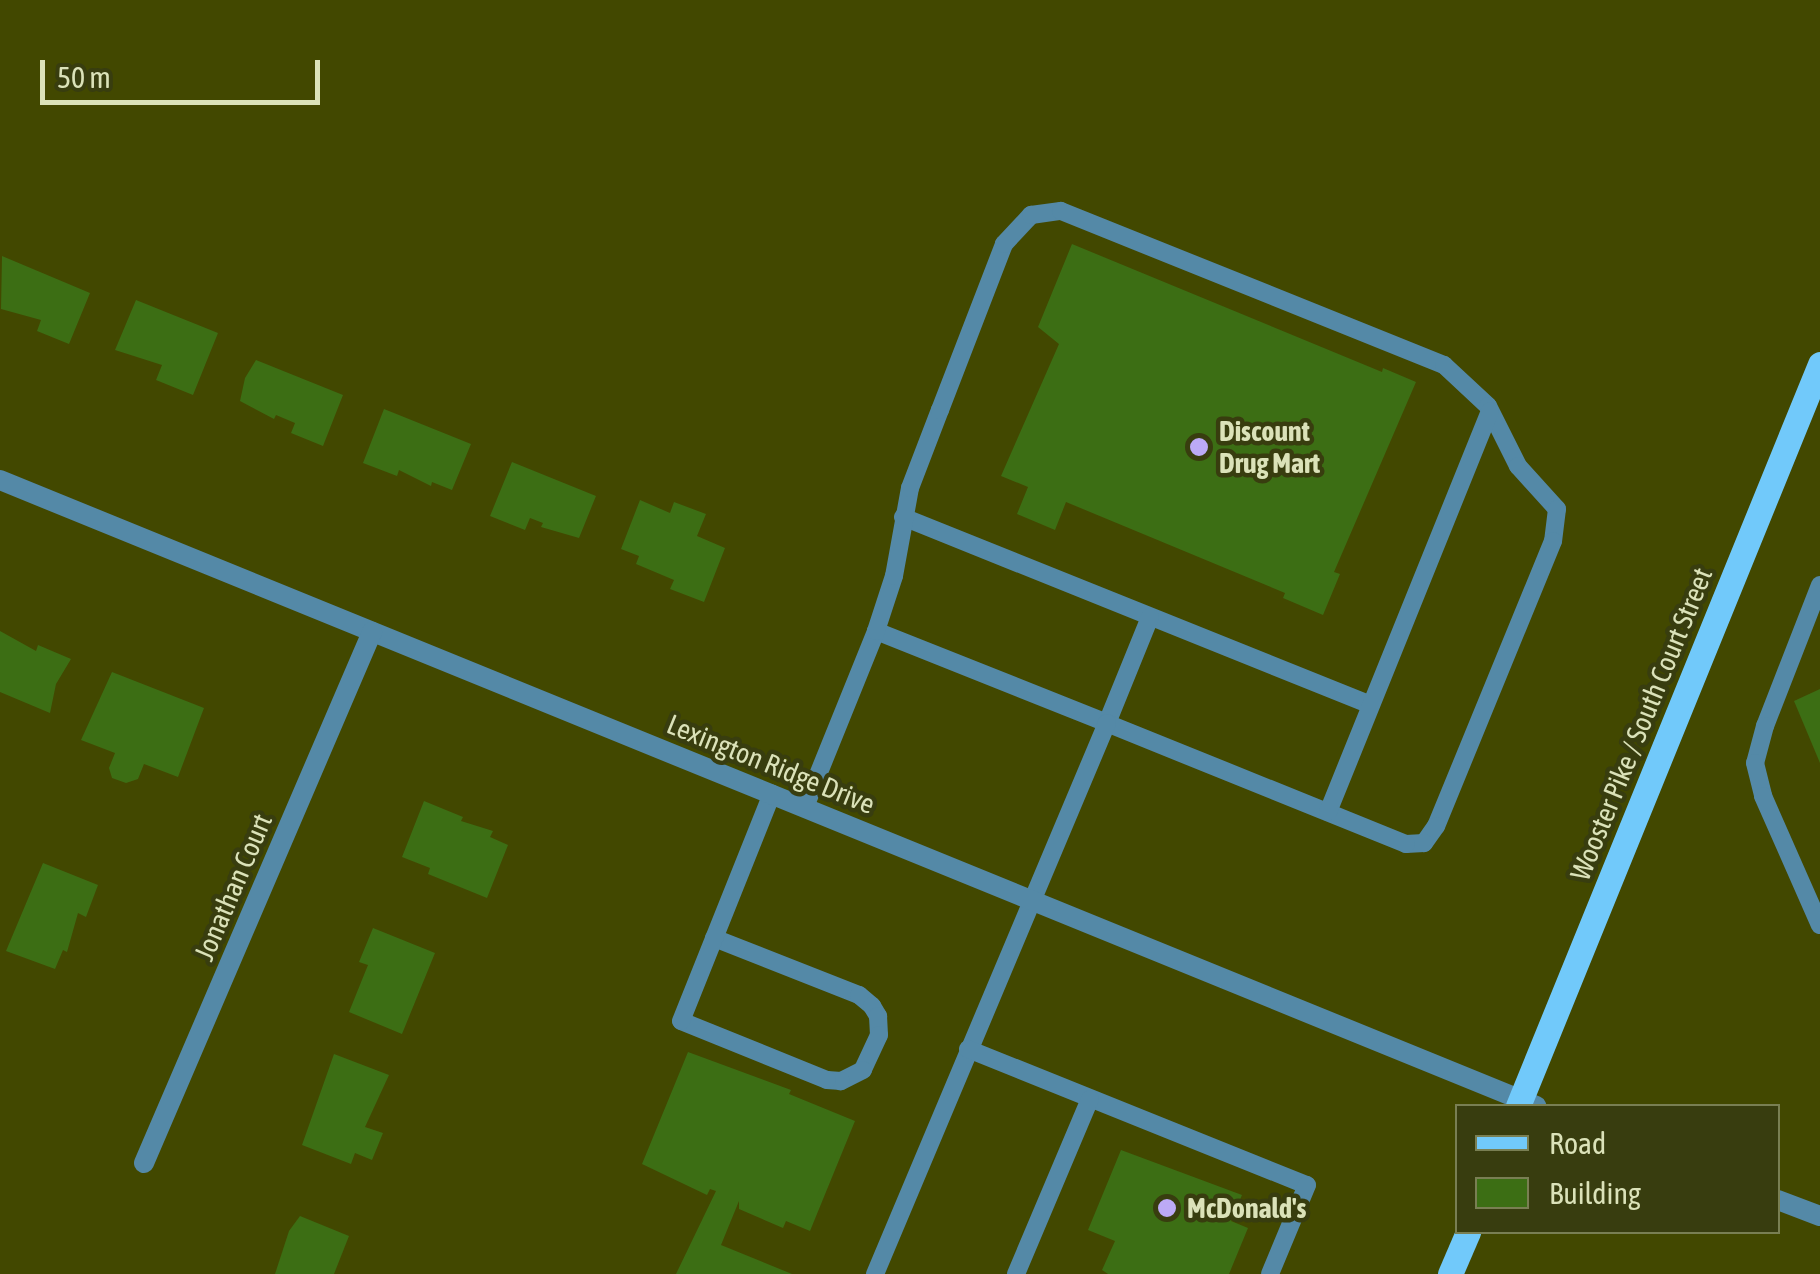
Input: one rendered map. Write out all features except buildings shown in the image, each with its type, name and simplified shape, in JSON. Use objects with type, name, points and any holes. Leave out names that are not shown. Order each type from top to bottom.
[{"type":"main road","name":"Wooster Pike / South Court Street","points":[[1525,1104],[1820,364]]},
{"type":"main road","points":[[1450,1274],[1467,1234]]},
{"type":"street","name":"Lexington Ridge Drive","points":[[0,480],[1525,1104]]},
{"type":"street","name":"Jonathan Court","points":[[144,1163],[372,632]]},
{"type":"street","points":[[1780,1201],[1820,1216]]},
{"type":"lane","points":[[805,807],[876,632],[894,576],[903,517],[1004,244],[1020,222],[1044,210],[1062,211],[1444,366],[1468,383],[1490,412],[1518,466],[1557,509],[1553,541],[1431,837],[1424,844],[1406,844],[876,632]]},
{"type":"lane","points":[[1328,812],[1490,412]]},
{"type":"lane","points":[[903,517],[1371,705]]},
{"type":"lane","points":[[1820,586],[1764,726],[1755,763],[1764,796],[1820,925]]},
{"type":"lane","points":[[875,1274],[1150,617]]},
{"type":"lane","points":[[714,938],[860,995],[878,1016],[879,1036],[863,1070],[841,1081],[827,1080],[681,1021],[714,938],[772,794]]},
{"type":"lane","points":[[968,1049],[1306,1185],[1270,1274]]},
{"type":"lane","points":[[1016,1274],[1090,1098]]},
{"type":"place","name":"Discount Drug Mart","points":[[1199,447]]},
{"type":"place","name":"McDonald's","points":[[1167,1208]]}]
